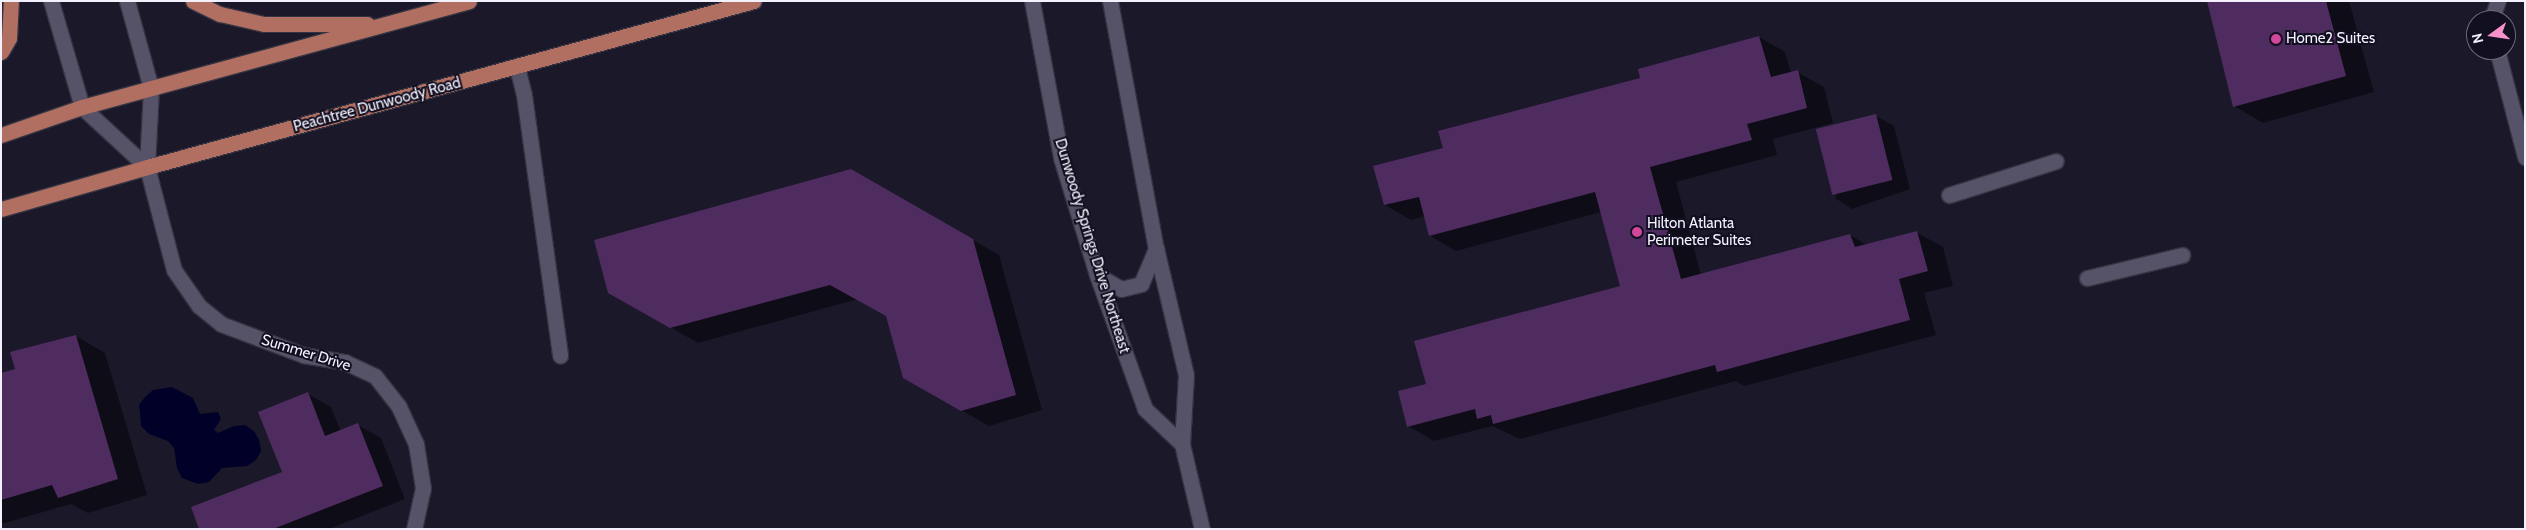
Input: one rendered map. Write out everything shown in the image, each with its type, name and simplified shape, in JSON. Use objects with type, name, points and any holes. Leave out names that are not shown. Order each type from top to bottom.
[{"type":"main road","points":[[1,52],[9,38],[11,1]]},
{"type":"main road","points":[[193,1],[220,14],[264,24],[386,24]]},
{"type":"main road","points":[[1,135],[82,108],[151,88],[469,1]]},
{"type":"main road","name":"Peachtree Dunwoody Road","points":[[1,209],[147,167],[754,1]]},
{"type":"street","points":[[51,1],[82,108],[147,167]]},
{"type":"street","name":"Summer Drive","points":[[126,1],[151,88],[147,167],[174,270],[199,306],[221,324],[303,355],[345,362],[375,376],[400,407],[416,444],[423,488],[414,529]]},
{"type":"street","name":"Dunwoody Springs Drive Northeast","points":[[1032,1],[1061,158],[1097,275],[1145,409],[1182,444]]},
{"type":"street","points":[[1110,1],[1156,248],[1186,375],[1182,444],[1202,529]]},
{"type":"street","points":[[2500,60],[2525,157]]},
{"type":"street","points":[[517,67],[524,95],[560,356]]},
{"type":"street","points":[[1949,195],[2056,161]]},
{"type":"street","points":[[1097,275],[1121,289],[1141,284],[1156,248]]},
{"type":"street","points":[[2087,278],[2182,255]]},
{"type":"water","points":[[172,387],[193,398],[200,414],[218,412],[221,419],[214,430],[218,433],[234,426],[245,425],[254,431],[259,440],[261,451],[256,460],[247,466],[222,468],[209,482],[198,484],[182,478],[177,468],[174,448],[168,441],[149,434],[141,426],[139,405],[145,397],[153,390]]},
{"type":"building","name":"Home2 Suites","points":[[2207,1],[2326,1],[2346,76],[2233,107]]},
{"type":"building","name":"Hilton Atlanta Perimeter Suites","points":[[1759,36],[1771,77],[1798,70],[1807,108],[1747,124],[1752,140],[1650,167],[1681,279],[1850,234],[1855,247],[1917,231],[1928,271],[1899,279],[1910,320],[1717,372],[1715,365],[1493,424],[1491,415],[1477,419],[1475,409],[1407,427],[1398,391],[1426,384],[1414,341],[1620,286],[1595,192],[1429,236],[1419,197],[1384,205],[1373,166],[1443,148],[1438,131],[1640,78],[1638,69]]},
{"type":"building","points":[[1876,114],[1892,180],[1832,195],[1816,129]]},
{"type":"building","points":[[851,169],[973,239],[1016,395],[961,411],[903,378],[886,316],[830,285],[670,328],[608,293],[594,240]]},
{"type":"building","points":[[76,335],[118,479],[58,498],[52,485],[1,500],[1,373],[15,369],[10,352]]},
{"type":"building","points":[[308,392],[325,436],[358,423],[383,486],[273,529],[199,529],[191,507],[282,472],[258,412]]},
{"type":"place","name":"Home2 Suites","points":[[2276,39]]},
{"type":"place","name":"Hilton Atlanta Perimeter Suites","points":[[1637,232]]}]
